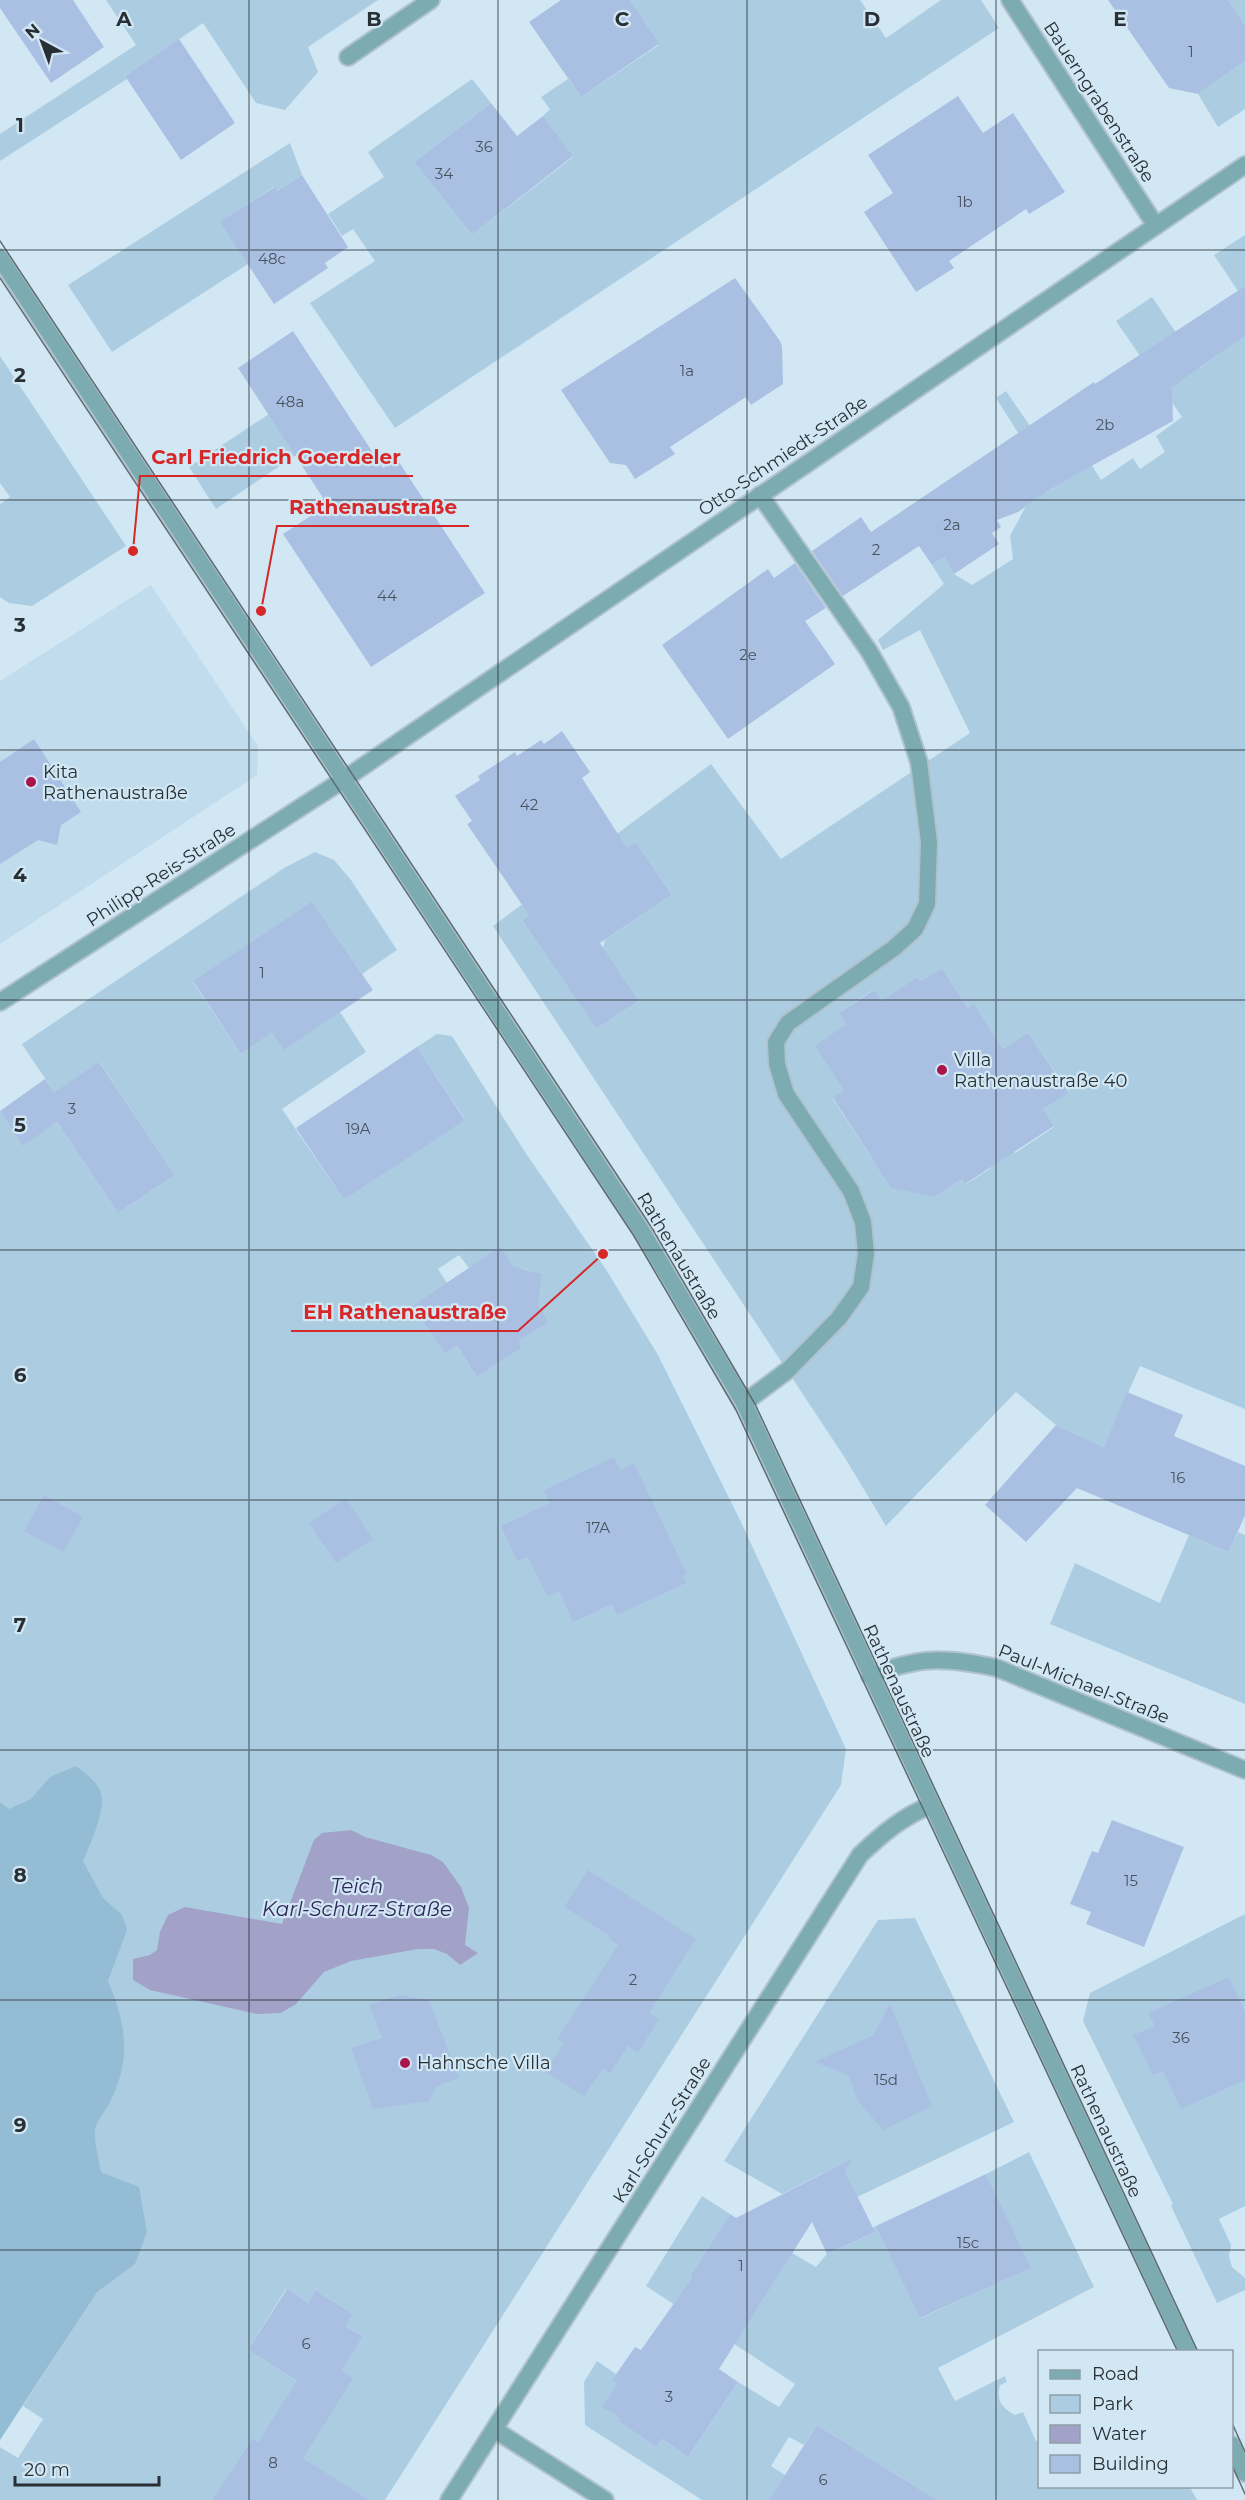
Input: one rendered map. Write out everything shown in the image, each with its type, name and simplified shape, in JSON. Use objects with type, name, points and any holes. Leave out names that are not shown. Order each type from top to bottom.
[{"type":"street","points":[[348,57],[431,0]]},
{"type":"street","name":"Bauerngrabenstraße","points":[[1010,0],[1156,226]]},
{"type":"street","name":"Otto-Schmiedt-Straße","points":[[343,780],[1245,165]]},
{"type":"street","name":"Rathenaustraße","points":[[0,258],[641,1230],[744,1403],[1187,2350]]},
{"type":"street","points":[[744,1403],[788,1370],[838,1318],[861,1287],[866,1254],[863,1222],[851,1191],[786,1094],[777,1064],[776,1042],[788,1023],[894,948],[915,929],[927,904],[929,842],[919,762],[901,707],[869,651],[760,495]]},
{"type":"street","name":"Philipp-Reis-Straße","points":[[0,1002],[343,780]]},
{"type":"street","name":"Paul-Michael-Straße","points":[[870,1676],[897,1665],[925,1659],[961,1660],[997,1668],[1245,1770]]},
{"type":"street","name":"Karl-Schurz-Straße","points":[[449,2500],[860,1855],[885,1830],[902,1818],[931,1805]]},
{"type":"street","points":[[495,2430],[605,2500]]},
{"type":"street","points":[[1233,2447],[1245,2474]]},
{"type":"shaded area","points":[[151,585],[258,746],[257,775],[0,944],[0,681]]},
{"type":"shaded area","points":[[76,1766],[97,1785],[102,1800],[96,1827],[83,1861],[103,1898],[122,1915],[127,1930],[108,1981],[122,2027],[124,2056],[122,2071],[110,2102],[96,2127],[96,2146],[101,2172],[139,2187],[147,2232],[135,2264],[97,2292],[0,2440],[0,1802],[9,1809],[31,1799],[50,1777]]},
{"type":"green space","points":[[106,0],[378,0],[308,47],[318,72],[285,110],[256,103],[203,23],[125,76],[127,79],[0,161],[0,134],[136,45]]},
{"type":"green space","points":[[630,0],[860,0],[886,38],[941,0],[981,0],[999,28],[395,428],[310,303],[375,261],[353,229],[342,236],[328,214],[384,177],[368,152],[472,79],[491,103],[414,162],[472,235],[573,157],[543,116],[550,109],[541,97],[568,79],[581,97],[659,45]]},
{"type":"green space","points":[[1228,0],[1245,0],[1245,25]]},
{"type":"green space","points":[[1245,61],[1245,109],[1218,127],[1198,94]]},
{"type":"green space","points":[[290,143],[302,175],[277,191],[274,187],[221,222],[248,264],[112,352],[68,285]]},
{"type":"green space","points":[[1245,235],[1245,286],[1238,291],[1214,255]]},
{"type":"green space","points":[[1152,297],[1200,368],[1245,335],[1245,1409],[1140,1366],[1104,1447],[1056,1425],[1016,1392],[886,1526],[845,1458],[493,926],[711,764],[781,859],[970,733],[920,630],[883,650],[878,640],[944,584],[932,565],[944,557],[954,574],[972,585],[1013,559],[1010,536],[1026,506],[1053,488],[996,398],[1006,391],[1030,426],[1091,464],[1101,480],[1133,458],[1140,469],[1165,452],[1156,436],[1182,417],[1116,321]],"holes":[[[636,842],[672,895],[605,940],[603,948],[639,1001],[596,1029],[522,920]],[[942,968],[968,1008],[974,1005],[1003,1049],[1028,1032],[1069,1092],[1043,1109],[1054,1127],[1015,1153],[1010,1148],[988,1163],[991,1168],[966,1184],[962,1179],[935,1197],[899,1189],[872,1159],[833,1099],[844,1090],[846,1024],[839,1013],[873,990],[881,1001],[918,978],[920,981]]]},
{"type":"green space","points":[[0,356],[126,546],[32,606],[9,603],[0,597],[0,504],[10,497],[0,483]]},
{"type":"green space","points":[[269,414],[296,455],[216,509],[189,467]]},
{"type":"green space","points":[[315,852],[334,860],[351,880],[397,950],[362,974],[312,901],[193,982],[241,1054],[272,1033],[284,1049],[340,1012],[366,1052],[282,1109],[344,1200],[465,1119],[417,1047],[437,1034],[452,1036],[525,1152],[607,1271],[658,1355],[740,1520],[846,1749],[841,1785],[385,2500],[329,2500],[340,2482],[264,2433],[258,2442],[251,2439],[220,2488],[237,2500],[0,2500],[0,2447],[18,2458],[43,2419],[23,2406],[131,2238],[0,2153],[0,1111],[23,1145],[57,1122],[118,1213],[175,1175],[100,1063],[54,1092],[22,1044],[284,868]],"holes":[[[459,1255],[469,1268],[516,1271],[522,1268],[534,1272],[541,1281],[533,1297],[549,1322],[519,1341],[522,1348],[477,1377],[457,1346],[445,1354],[412,1306],[447,1283],[438,1269]],[[286,2289],[308,2303],[315,2290],[353,2314],[346,2326],[363,2337],[342,2370],[354,2378],[336,2406],[248,2350]]]},
{"type":"green space","points":[[1238,1532],[1245,1535],[1245,1704],[1050,1624],[1075,1563],[1160,1603],[1189,1535],[1229,1552]]},
{"type":"green space","points":[[1245,1914],[1245,2206],[1219,2219],[1231,2245],[1229,2256],[1232,2267],[1245,2278],[1245,2290],[1217,2303],[1171,2206],[1173,2204],[1083,2021],[1090,1993]]},
{"type":"green space","points":[[915,1918],[1014,2122],[853,2199],[849,2192],[854,2189],[841,2164],[782,2194],[724,2161],[878,1920]]},
{"type":"green space","points":[[1029,2152],[1094,2287],[938,2368],[955,2401],[1005,2376],[1007,2382],[1000,2385],[999,2390],[1001,2403],[1015,2415],[1023,2412],[1036,2441],[1038,2440],[1038,2488],[1191,2488],[1197,2500],[937,2500],[817,2425],[804,2445],[789,2437],[771,2466],[785,2475],[771,2497],[775,2500],[702,2500],[585,2425],[584,2382],[597,2361],[616,2374],[612,2380],[617,2384],[603,2407],[620,2418],[618,2421],[656,2447],[662,2439],[688,2457],[738,2382],[779,2407],[795,2384],[646,2286],[702,2196],[730,2214],[690,2276],[721,2297],[756,2310],[792,2253],[816,2267],[827,2254],[869,2235],[867,2230],[903,2214],[921,2318],[1030,2268],[986,2174]]},
{"type":"water","name":"Teich Karl-Schurz-Straße","points":[[351,1830],[365,1837],[431,1855],[443,1862],[461,1887],[469,1908],[465,1945],[478,1953],[460,1965],[447,1954],[434,1949],[418,1949],[351,1961],[324,1972],[296,2004],[281,2013],[257,2014],[150,1990],[133,1980],[133,1959],[150,1955],[157,1950],[160,1932],[168,1915],[185,1907],[282,1924],[314,1840],[322,1833]]},
{"type":"building","points":[[0,0],[73,0],[104,47],[51,83],[0,8]]},
{"type":"building","points":[[561,0],[630,0],[659,44],[581,97],[529,22]]},
{"type":"building","points":[[1108,0],[1228,0],[1245,25],[1245,61],[1198,94],[1169,88]]},
{"type":"building","points":[[179,39],[235,123],[181,160],[125,76]]},
{"type":"building","points":[[958,96],[983,133],[1013,113],[1065,192],[1029,214],[1026,209],[949,261],[954,268],[916,292],[864,212],[893,193],[868,155]]},
{"type":"building","points":[[491,103],[517,136],[543,116],[573,156],[472,235],[414,162]]},
{"type":"building","points":[[302,175],[348,247],[325,263],[328,268],[274,304],[220,222],[275,187],[277,191]]},
{"type":"building","points":[[735,278],[780,341],[783,384],[751,405],[746,397],[670,447],[675,454],[635,479],[626,465],[610,463],[561,390]]},
{"type":"building","points":[[1245,286],[1245,336],[1172,387],[1173,421],[1057,485],[1018,512],[997,520],[1001,527],[992,533],[999,544],[954,574],[944,557],[932,565],[919,546],[843,596],[812,551],[861,517],[871,532],[1094,382],[1095,384]]},
{"type":"building","points":[[293,331],[383,468],[397,459],[485,593],[371,667],[283,534],[326,506],[325,501],[238,368]]},
{"type":"building","points":[[795,563],[826,608],[805,621],[835,664],[728,739],[662,645],[768,569],[774,578]]},
{"type":"building","points":[[562,731],[590,772],[582,778],[627,848],[636,842],[672,895],[600,943],[639,1001],[596,1029],[522,920],[529,915],[467,824],[472,821],[455,796],[480,780],[478,776],[515,752],[517,756],[541,740],[544,744]]},
{"type":"building","name":"Kita Rathenaustraße","points":[[34,739],[81,812],[61,825],[57,845],[38,840],[0,864],[0,762]]},
{"type":"building","points":[[312,901],[373,990],[284,1050],[272,1033],[241,1054],[193,981]]},
{"type":"building","name":"Villa Rathenaustraße 40","points":[[942,968],[968,1008],[974,1004],[1003,1049],[1028,1032],[1069,1093],[1043,1109],[1054,1126],[965,1184],[962,1179],[935,1197],[891,1188],[833,1098],[844,1090],[815,1046],[846,1024],[839,1013],[874,990],[881,1001],[918,977],[920,981]]},
{"type":"building","points":[[417,1047],[465,1120],[344,1200],[296,1128]]},
{"type":"building","points":[[99,1062],[175,1175],[118,1213],[57,1122],[23,1146],[0,1111],[45,1079],[54,1092]]},
{"type":"building","points":[[500,1247],[513,1266],[542,1274],[538,1304],[549,1322],[519,1341],[522,1348],[477,1377],[457,1346],[445,1354],[412,1306]]},
{"type":"building","points":[[1127,1392],[1183,1415],[1174,1436],[1245,1466],[1245,1515],[1229,1552],[1077,1488],[1026,1542],[985,1505],[1056,1425],[1104,1447]]},
{"type":"building","points":[[614,1457],[620,1470],[634,1463],[687,1574],[683,1576],[686,1583],[617,1615],[612,1604],[573,1622],[559,1591],[547,1596],[528,1557],[517,1561],[501,1526],[550,1503],[544,1490]]},
{"type":"building","points":[[44,1495],[83,1517],[63,1552],[24,1531]]},
{"type":"building","points":[[346,1498],[373,1539],[336,1563],[309,1523]]},
{"type":"building","points":[[1112,1820],[1184,1847],[1144,1947],[1086,1924],[1091,1912],[1070,1904],[1092,1851],[1098,1853]]},
{"type":"building","points":[[588,1870],[696,1939],[649,2013],[659,2019],[638,2053],[628,2046],[610,2073],[603,2068],[584,2096],[545,2072],[564,2043],[557,2039],[618,1945],[608,1938],[610,1936],[564,1907]]},
{"type":"building","points":[[1229,1977],[1245,2012],[1245,2080],[1181,2109],[1163,2071],[1153,2075],[1133,2035],[1155,2026],[1148,2013]]},
{"type":"building","name":"Hahnsche Villa","points":[[400,1995],[429,2000],[459,2078],[437,2086],[429,2101],[373,2109],[351,2048],[382,2038],[369,2005]]},
{"type":"building","points":[[890,2004],[932,2106],[883,2130],[857,2100],[849,2076],[815,2062],[873,2035]]},
{"type":"building","points":[[853,2158],[845,2171],[875,2232],[827,2254],[812,2222],[719,2369],[738,2382],[688,2457],[662,2439],[656,2447],[618,2421],[620,2418],[602,2407],[617,2384],[612,2380],[635,2347],[641,2350],[692,2278],[690,2276],[730,2214],[736,2218]]},
{"type":"building","points":[[986,2174],[1031,2268],[920,2318],[876,2226]]},
{"type":"building","points":[[287,2289],[308,2303],[315,2290],[353,2314],[346,2326],[363,2337],[342,2370],[354,2378],[303,2458],[369,2500],[212,2500],[252,2438],[258,2442],[297,2381],[248,2350]]},
{"type":"building","points":[[817,2425],[937,2500],[769,2500]]},
{"type":"tram line","points":[[0,241],[652,1228],[755,1404],[1197,2350]]},
{"type":"tram line","points":[[0,278],[634,1236],[736,1410],[1177,2350]]},
{"type":"tram line","points":[[1233,2425],[1245,2452]]},
{"type":"tram line","points":[[1233,2467],[1245,2494]]},
{"type":"place","name":"Carl Friedrich Goerdeler","points":[[133,551]]},
{"type":"place","name":"Rathenaustraße","points":[[261,611]]},
{"type":"place","name":"Kita Rathenaustraße","points":[[31,782]]},
{"type":"place","name":"Villa Rathenaustraße 40","points":[[942,1070]]},
{"type":"place","name":"EH Rathenaustraße","points":[[603,1254]]},
{"type":"place","name":"Hahnsche Villa","points":[[405,2063]]}]
